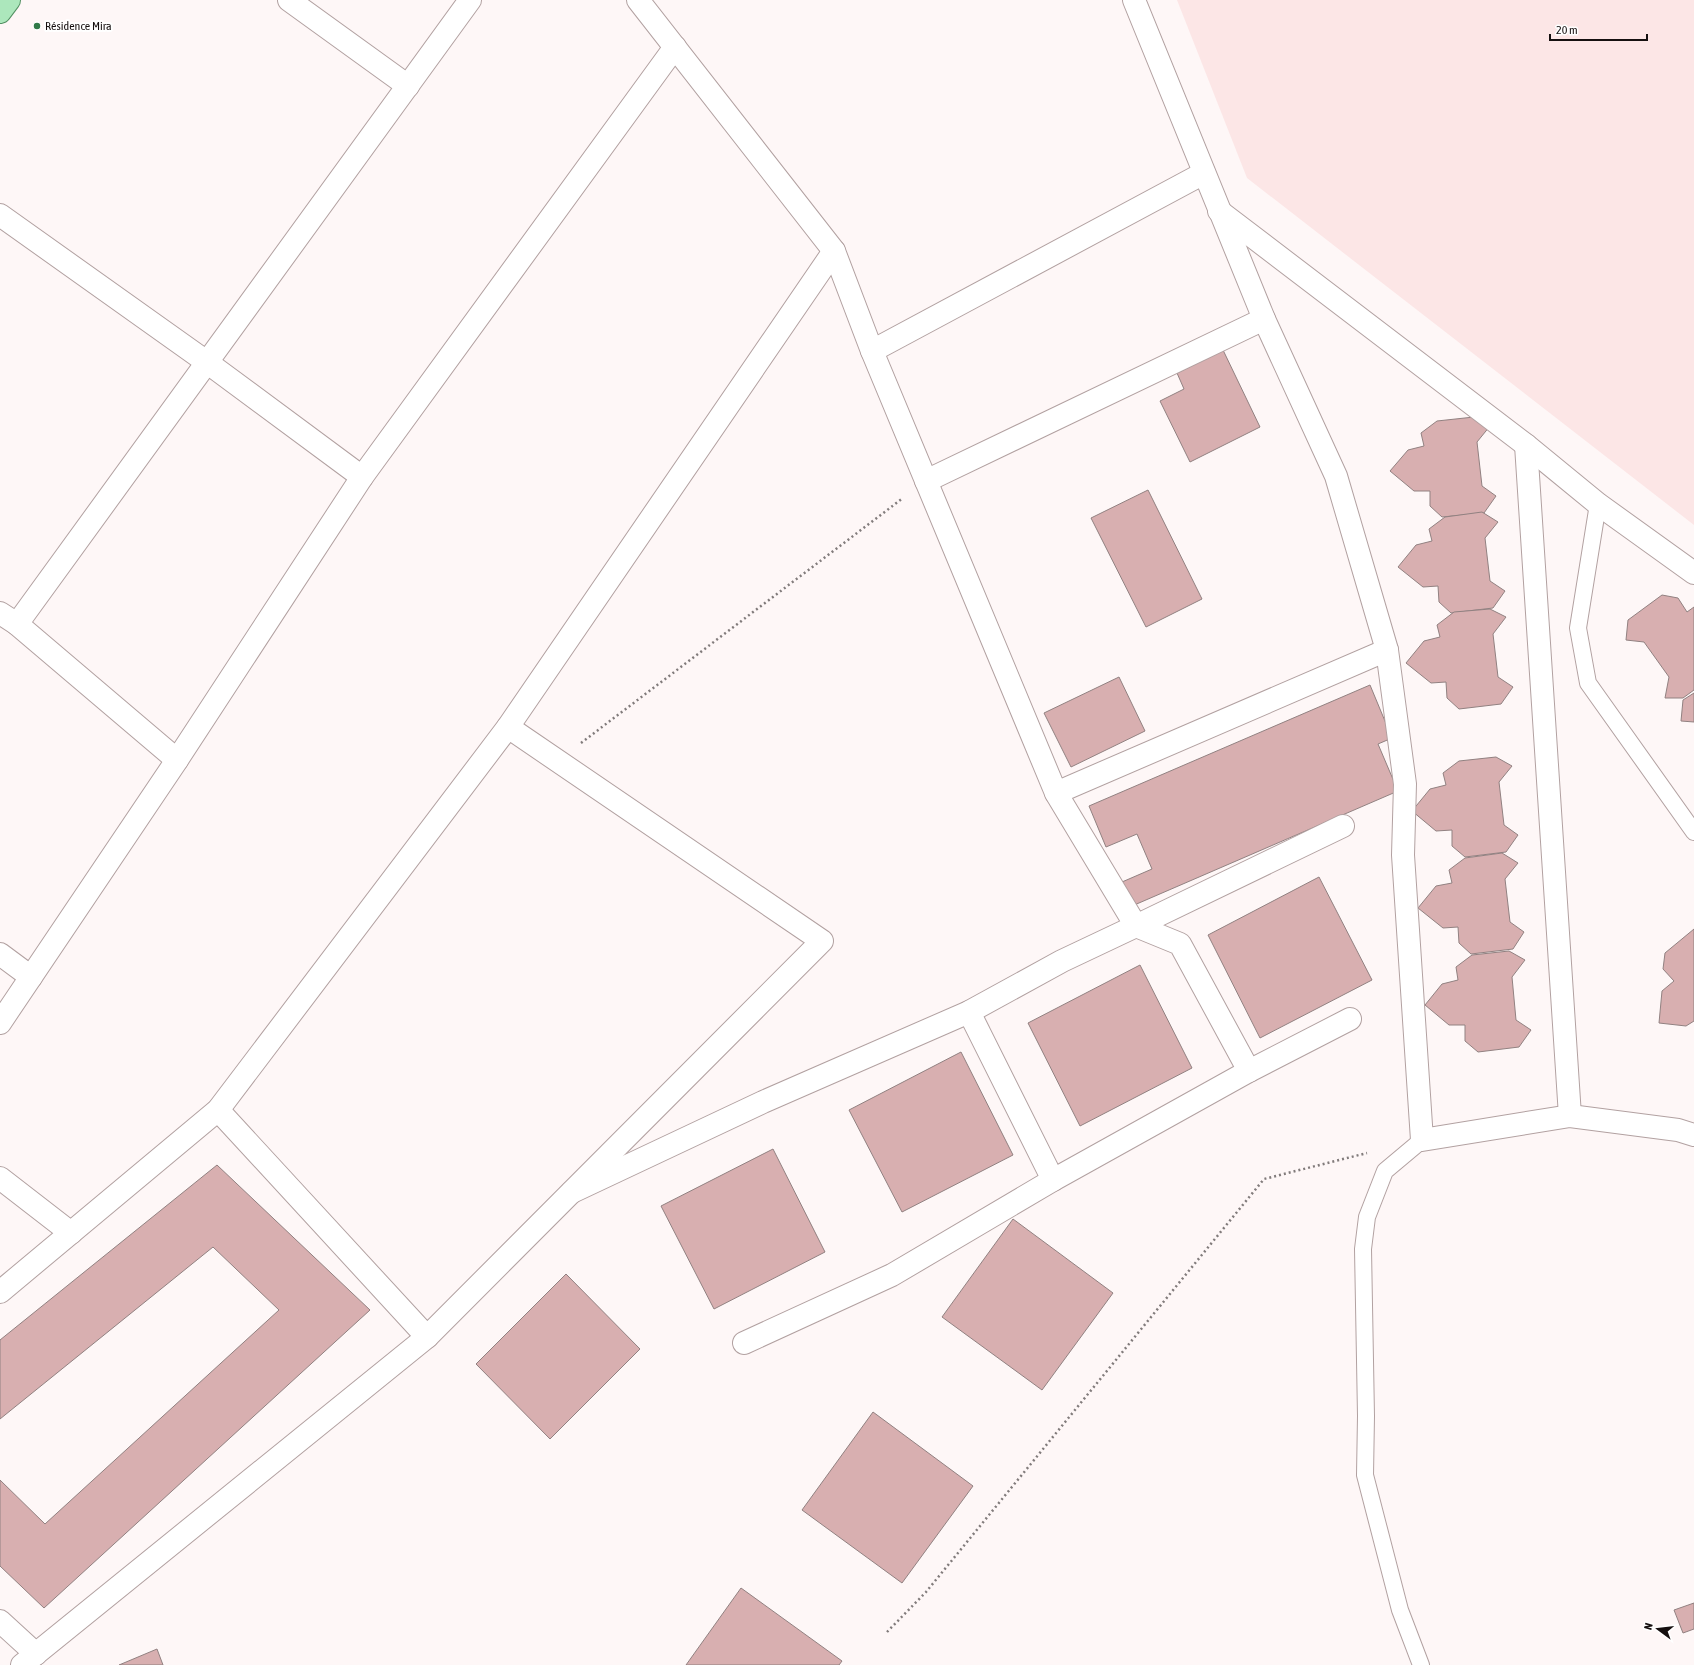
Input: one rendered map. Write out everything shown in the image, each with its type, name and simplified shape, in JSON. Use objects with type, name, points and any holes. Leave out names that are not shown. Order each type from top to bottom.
[{"type":"main road","points":[[0,12],[9,0]]},
{"type":"street","points":[[288,0],[408,86]]},
{"type":"street","points":[[177,760],[9,618],[208,363],[470,0]]},
{"type":"street","points":[[638,0],[834,251],[872,351],[1056,793],[1136,926],[1180,944],[1250,1071]]},
{"type":"street","points":[[1134,0],[1218,210],[1264,320],[1336,476],[1387,650],[1405,784],[1403,855],[1422,1140],[1570,1116],[1678,1130],[1694,1135]]},
{"type":"street","points":[[0,1024],[177,760],[362,477],[675,47]]},
{"type":"street","points":[[872,351],[1204,173]]},
{"type":"street","points":[[1218,210],[1526,446],[1598,504],[1694,573]]},
{"type":"street","points":[[0,215],[208,363],[362,477]]},
{"type":"street","points":[[0,1292],[218,1110],[508,727],[834,251]]},
{"type":"street","points":[[926,481],[1264,320]]},
{"type":"street","points":[[1526,446],[1570,1116]]},
{"type":"street","points":[[1056,793],[1387,650]]},
{"type":"street","points":[[0,1621],[29,1660],[427,1337],[822,941],[508,727]]},
{"type":"street","points":[[572,1192],[762,1102],[969,1012],[1062,961],[1344,826]]},
{"type":"street","points":[[0,954],[32,977]]},
{"type":"street","points":[[969,1012],[1053,1180]]},
{"type":"street","points":[[744,1344],[892,1276],[1053,1180],[1250,1071],[1350,1019]]},
{"type":"street","points":[[218,1110],[427,1337]]},
{"type":"street","points":[[0,1178],[71,1233]]},
{"type":"lane","points":[[1598,504],[1578,628],[1588,683],[1694,832]]},
{"type":"lane","points":[[1421,1665],[1400,1610],[1365,1475],[1366,1416],[1363,1249],[1368,1217],[1385,1171],[1422,1140]]},
{"type":"path","points":[[558,760],[926,481]]},
{"type":"path","points":[[887,1632],[926,1592],[1264,1179],[1369,1153]]},
{"type":"shaded area","points":[[1177,0],[1694,0],[1694,525],[1247,178]]},
{"type":"building","points":[[1223,350],[1260,427],[1190,462],[1160,401],[1184,389],[1177,373]]},
{"type":"building","points":[[1474,417],[1490,426],[1477,442],[1482,486],[1496,496],[1484,513],[1442,517],[1430,506],[1430,491],[1414,491],[1390,471],[1408,450],[1424,446],[1421,433],[1437,421]]},
{"type":"building","points":[[1148,490],[1202,599],[1146,627],[1091,518]]},
{"type":"building","points":[[1482,512],[1498,522],[1485,538],[1490,581],[1505,591],[1493,608],[1451,613],[1439,602],[1438,586],[1423,587],[1398,567],[1416,545],[1432,541],[1429,529],[1445,517]]},
{"type":"building","points":[[1662,595],[1678,598],[1687,612],[1694,607],[1694,690],[1683,698],[1665,698],[1669,677],[1644,642],[1626,640],[1628,620]]},
{"type":"building","points":[[1490,609],[1506,617],[1493,634],[1498,677],[1513,687],[1501,704],[1459,709],[1447,698],[1446,682],[1431,683],[1406,663],[1424,641],[1440,637],[1437,625],[1454,612]]},
{"type":"building","points":[[1119,677],[1145,731],[1071,767],[1044,713]]},
{"type":"building","points":[[1370,685],[1392,738],[1378,744],[1398,791],[1132,906],[1122,882],[1152,869],[1137,834],[1106,847],[1089,806]]},
{"type":"building","points":[[1694,693],[1694,722],[1681,721],[1683,700]]},
{"type":"building","points":[[1496,757],[1512,766],[1499,782],[1504,825],[1518,835],[1506,852],[1465,857],[1452,846],[1452,830],[1436,831],[1412,811],[1430,789],[1446,785],[1443,773],[1459,761]]},
{"type":"building","points":[[1502,853],[1518,863],[1505,879],[1510,922],[1524,932],[1513,949],[1471,954],[1459,943],[1458,927],[1443,928],[1418,908],[1436,886],[1452,883],[1449,870],[1465,858]]},
{"type":"building","points":[[1319,877],[1372,980],[1260,1038],[1208,935]]},
{"type":"building","points":[[1694,929],[1694,1021],[1686,1026],[1659,1023],[1662,991],[1674,981],[1663,969],[1665,953]]},
{"type":"building","points":[[1509,951],[1525,960],[1512,977],[1516,1020],[1531,1030],[1519,1047],[1478,1052],[1465,1041],[1465,1025],[1449,1025],[1425,1005],[1442,984],[1458,980],[1456,967],[1472,955]]},
{"type":"building","points":[[1140,965],[1192,1068],[1080,1126],[1028,1023]]},
{"type":"building","points":[[961,1052],[1013,1155],[902,1212],[849,1110]]},
{"type":"building","points":[[773,1149],[825,1252],[714,1309],[661,1206]]},
{"type":"building","points":[[217,1165],[370,1310],[44,1608],[0,1566],[0,1480],[45,1524],[279,1310],[213,1247],[0,1419],[0,1340]]},
{"type":"building","points":[[1013,1219],[1113,1293],[1042,1390],[942,1317]]},
{"type":"building","points":[[566,1274],[640,1349],[550,1439],[476,1364]]},
{"type":"building","points":[[873,1412],[973,1486],[902,1583],[802,1510]]},
{"type":"building","points":[[741,1588],[842,1661],[839,1665],[686,1665]]},
{"type":"building","points":[[1694,1603],[1694,1629],[1683,1633],[1674,1610]]},
{"type":"building","points":[[157,1649],[163,1665],[119,1665]]},
{"type":"place","name":"Résidence Mira","points":[[37,26]]}]
